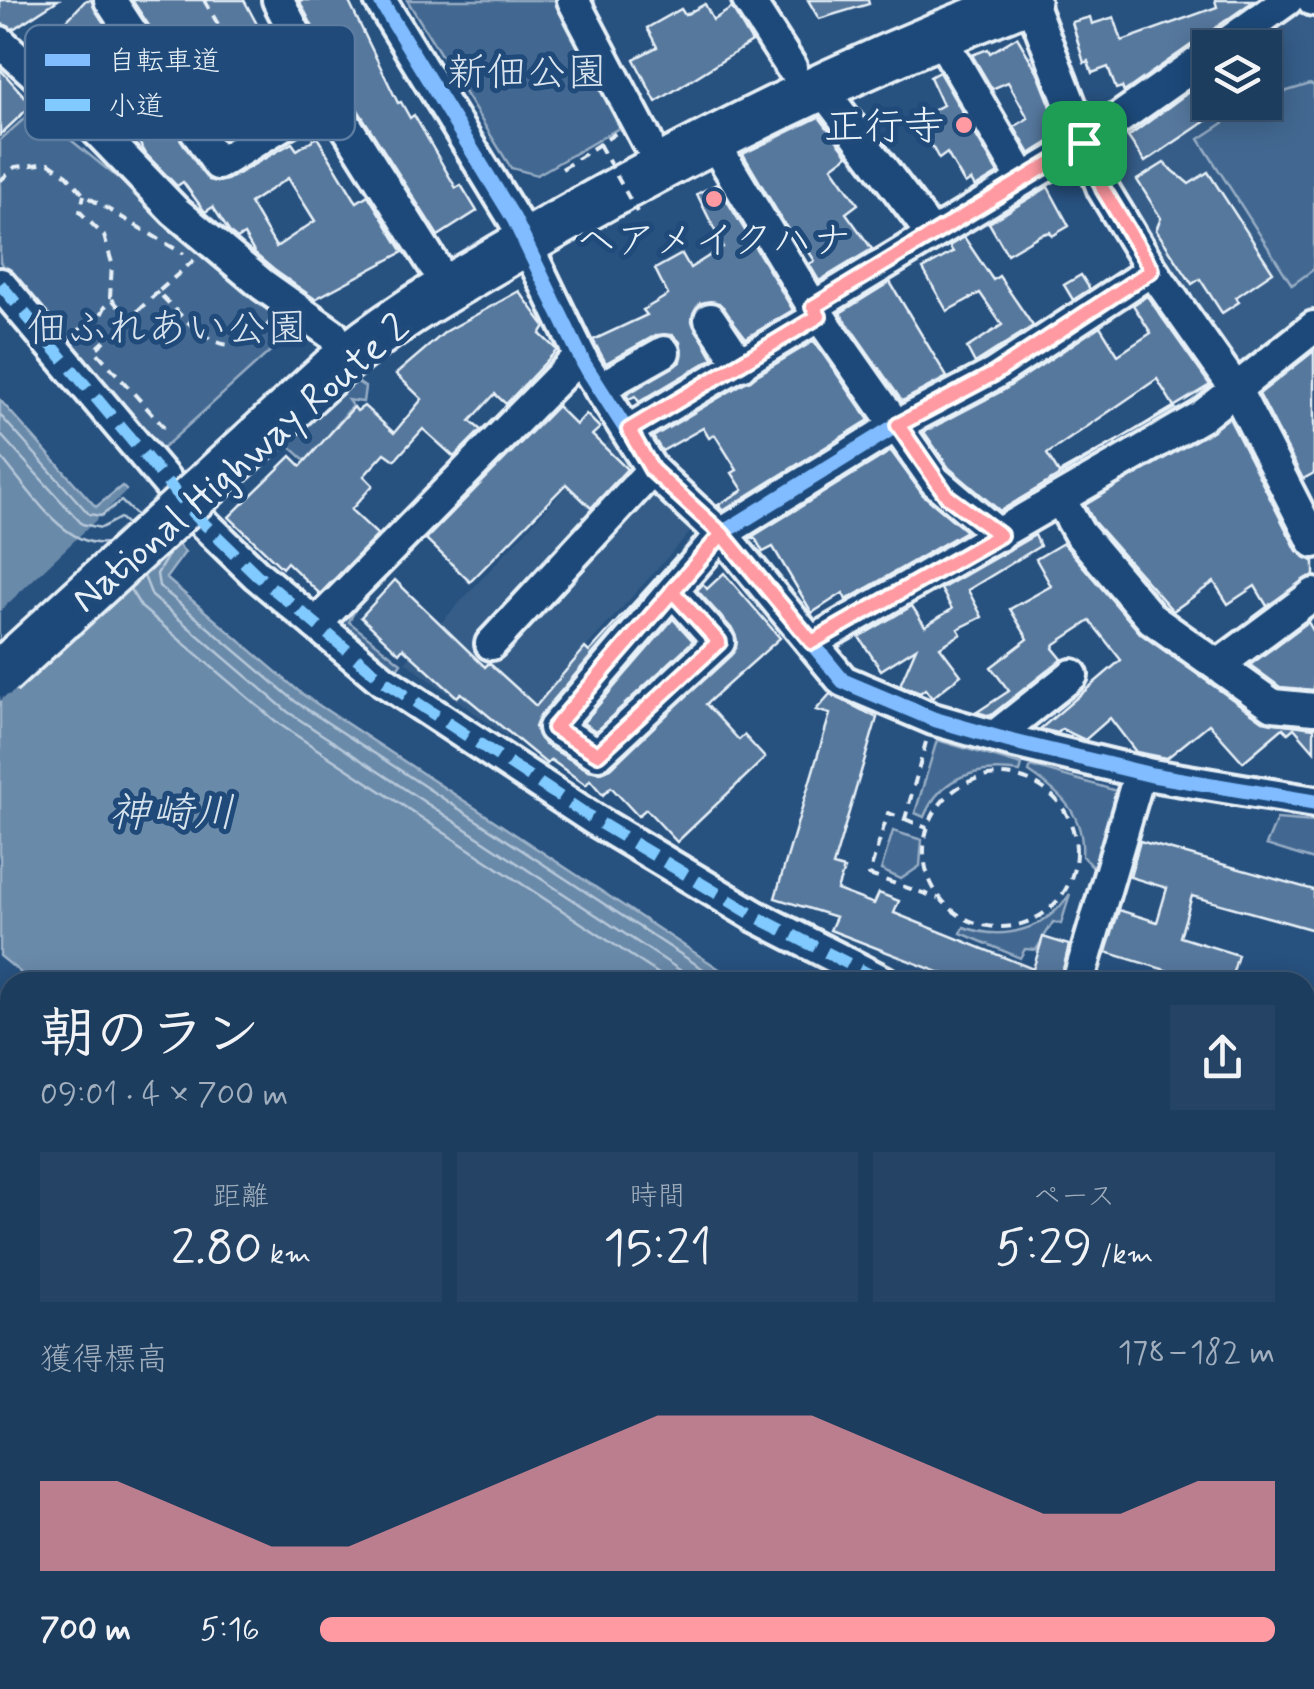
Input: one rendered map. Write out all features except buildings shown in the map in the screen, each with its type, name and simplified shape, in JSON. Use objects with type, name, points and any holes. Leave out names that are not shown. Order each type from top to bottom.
[{"type":"highway","name":"National Highway Route 2","points":[[0,674],[331,353],[430,299],[519,232],[632,137],[805,75],[940,16],[1028,0]]},
{"type":"highway","name":"National Highway Route 2","points":[[0,636],[434,266],[519,232],[711,138],[805,75]]},
{"type":"street","points":[[110,0],[126,25]]},
{"type":"street","points":[[278,0],[291,25]]},
{"type":"street","points":[[380,0],[519,232],[580,356],[652,470],[722,534],[844,681],[933,718],[995,736],[1140,772],[1310,797]]},
{"type":"street","points":[[573,0],[632,137]]},
{"type":"street","points":[[748,0],[931,234]]},
{"type":"street","points":[[1028,0],[1103,189],[1152,270],[1234,388],[1314,542]]},
{"type":"street","points":[[1245,30],[1287,0]]},
{"type":"street","points":[[940,16],[1024,179]]},
{"type":"street","points":[[0,42],[25,65]]},
{"type":"street","points":[[629,430],[741,366],[931,234],[1084,143],[1192,67]]},
{"type":"street","points":[[711,138],[816,311],[947,496],[1000,535]]},
{"type":"street","points":[[355,139],[434,266]]},
{"type":"street","points":[[106,140],[174,211],[285,301],[331,353]]},
{"type":"street","points":[[202,140],[218,164],[257,140]]},
{"type":"street","points":[[672,591],[719,642],[598,754],[554,728],[672,591],[722,534],[898,425],[994,374],[1152,270]]},
{"type":"street","points":[[0,284],[124,434],[145,452],[193,514],[384,681],[595,820],[756,916],[865,972]]},
{"type":"street","points":[[710,319],[741,366]]},
{"type":"street","points":[[812,642],[1202,416],[1314,326]]},
{"type":"street","points":[[600,388],[664,352]]},
{"type":"street","points":[[316,624],[580,356]]},
{"type":"street","points":[[491,644],[652,470]]},
{"type":"street","points":[[1061,501],[1079,533],[1152,620],[1220,664],[1273,705],[1314,709]]},
{"type":"street","points":[[1220,664],[1314,594]]},
{"type":"street","points":[[995,736],[1072,675]]},
{"type":"street","points":[[1081,972],[1140,772]]},
{"type":"path","points":[[204,0],[218,25]]},
{"type":"path","points":[[562,168],[599,144],[632,137]]},
{"type":"path","points":[[599,144],[637,212]]},
{"type":"path","points":[[0,181],[15,166],[49,163],[68,175],[84,195],[194,260],[96,350],[163,426],[145,452]]},
{"type":"path","points":[[58,352],[76,340],[81,326],[99,319],[110,297],[110,254],[104,236],[80,212],[84,195]]},
{"type":"path","points":[[158,292],[202,337],[233,346],[262,332],[285,301]]},
{"type":"path","points":[[110,297],[128,318]]},
{"type":"path","points":[[905,819],[933,718]]},
{"type":"path","points":[[928,828],[888,812],[869,875],[940,898],[963,918],[992,928],[1037,918],[1068,886],[1077,853],[1075,835],[1069,818],[1046,790],[1013,775],[977,778],[960,785],[935,811],[928,828],[925,865],[940,898]]},
{"type":"shaded area","points":[[1299,7],[1314,10],[1314,318],[1232,373],[1093,152],[1192,79],[1192,120],[1282,120],[1282,30],[1264,30]]},
{"type":"shaded area","points":[[614,435],[695,527],[506,736],[405,662]]},
{"type":"green space","name":"新佃公園","points":[[407,0],[562,0],[626,124],[537,175],[511,168]]},
{"type":"green space","points":[[1314,86],[1314,269],[1292,285],[1199,139],[1228,120],[1282,120],[1284,92]]},
{"type":"green space","name":"佃ふれあい公園","points":[[25,118],[25,140],[71,140],[299,325],[160,451],[0,262],[0,140]]},
{"type":"green space","points":[[356,381],[365,387],[363,402],[348,400],[352,406],[307,462],[287,444]]},
{"type":"green space","points":[[346,603],[355,610],[349,622],[401,663],[395,672],[333,625]]},
{"type":"green space","points":[[937,740],[1022,765],[1020,772],[990,771],[963,776],[940,791],[924,817],[915,813]]},
{"type":"green space","points":[[1031,766],[1117,791],[1095,870],[1082,856],[1075,817],[1051,788],[1029,772]]},
{"type":"green space","points":[[1277,819],[1314,822],[1314,860],[1266,845]]},
{"type":"green space","points":[[893,831],[922,840],[920,866],[901,879],[881,870]]},
{"type":"green space","points":[[1070,894],[1061,924],[1053,922],[1036,950],[1025,949],[1020,958],[961,933],[964,927],[994,933],[1037,924]]},
{"type":"water","name":"神崎川","points":[[0,400],[96,507],[122,486],[185,552],[166,578],[302,694],[725,972],[20,972],[0,956]]},
{"type":"pier","points":[[131,487],[176,535],[0,701],[0,611]]},
{"type":"marked path","points":[[0,284],[193,513],[257,575],[384,681],[595,820],[755,916],[864,972]]},
{"type":"cycle path","points":[[380,0],[514,219],[584,364],[652,470],[727,540],[843,681],[933,719],[1010,741],[1152,775],[1314,802]]},
{"type":"cycle path","points":[[673,591],[719,642],[598,754],[554,728],[721,534],[897,425],[994,374],[1152,270]]},
{"type":"place","name":"正行寺","points":[[964,125]]},
{"type":"place","name":"ヘアメイクハナ","points":[[714,199]]},
{"type":"route","points":[[1084,143],[813,307],[819,316],[629,430],[652,470],[722,534],[672,591],[719,642],[598,754],[554,728],[613,659],[672,591],[722,534],[812,642],[1000,535],[947,496],[898,425],[994,374],[1152,270],[1103,189],[1084,143]]}]
